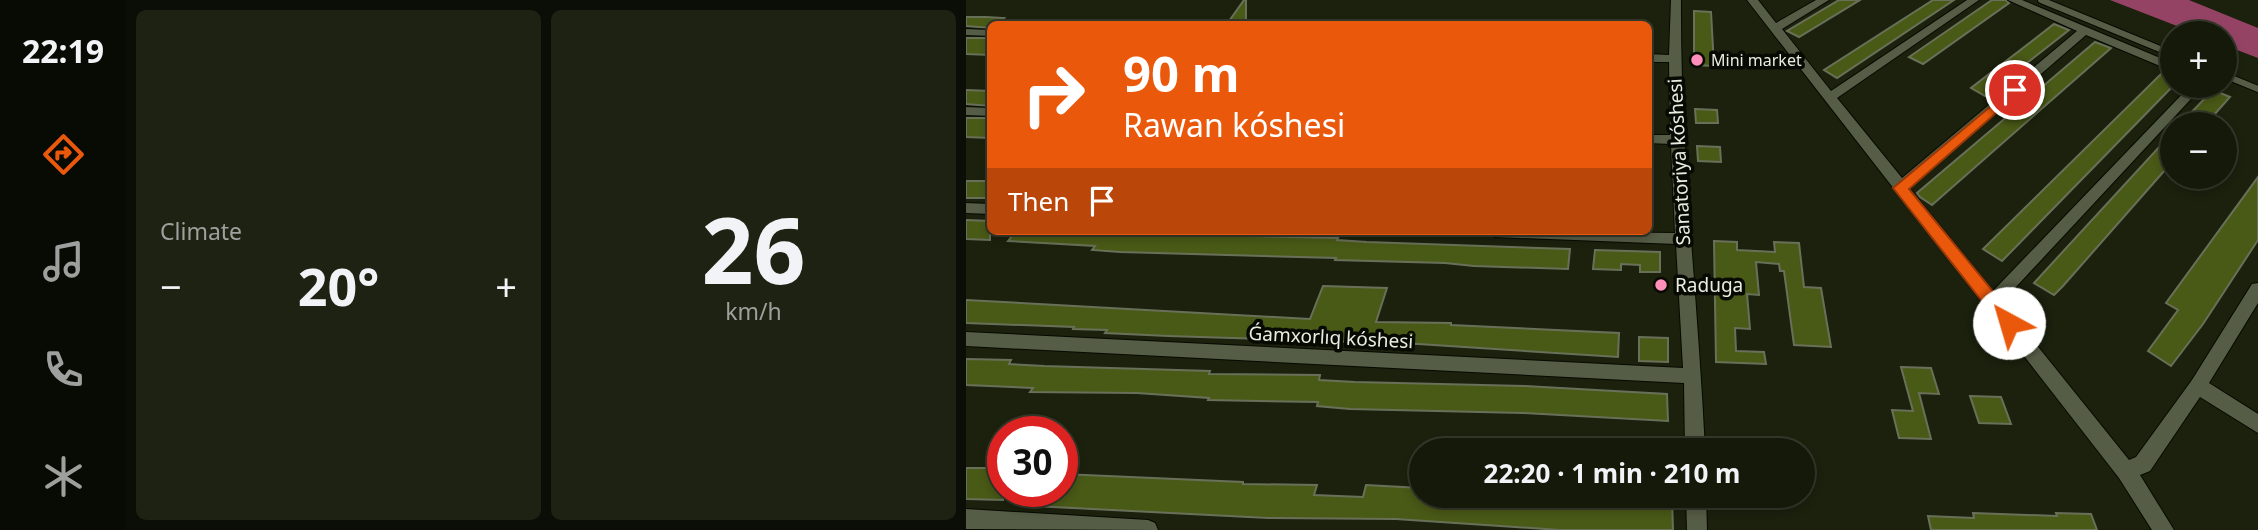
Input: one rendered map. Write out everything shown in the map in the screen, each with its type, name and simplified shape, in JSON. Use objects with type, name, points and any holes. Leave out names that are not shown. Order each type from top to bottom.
[{"type":"street","name":"Sanatoriya kóshesi","points":[[1676,0],[1673,59],[1695,438]]},
{"type":"street","points":[[1752,0],[2126,471],[2164,530]]},
{"type":"street","points":[[1774,29],[1824,0]]},
{"type":"street","points":[[1829,98],[1974,0]]},
{"type":"street","points":[[2013,0],[2160,62]]},
{"type":"street","points":[[1900,188],[2085,30]]},
{"type":"street","points":[[966,32],[987,33]]},
{"type":"street","points":[[1652,58],[1673,59]]},
{"type":"street","points":[[1992,302],[2186,98]]},
{"type":"street","points":[[966,111],[987,112]]},
{"type":"street","points":[[1652,139],[1677,140]]},
{"type":"street","points":[[966,208],[987,209]]},
{"type":"street","points":[[1589,235],[1683,239]]},
{"type":"street","points":[[2126,471],[2143,464],[2198,386],[2258,289]]},
{"type":"street","name":"Ǵamxorlıq kóshesi","points":[[966,339],[1693,376]]},
{"type":"street","points":[[2198,386],[2258,424]]},
{"type":"street","points":[[1696,508],[1697,530]]},
{"type":"street","points":[[966,519],[1148,530]]},
{"type":"lane","points":[[2041,0],[2160,49]]},
{"type":"lane","points":[[2237,80],[2258,89]]},
{"type":"shaded area","points":[[2110,0],[2189,0],[2258,28],[2258,58],[2237,50],[2237,21],[2164,21]]},
{"type":"building","points":[[1244,0],[1246,0],[1246,21],[1229,21]]},
{"type":"building","points":[[1839,0],[1860,0],[1799,37],[1787,31]]},
{"type":"building","points":[[1933,0],[1954,0],[1837,78],[1824,70]]},
{"type":"building","points":[[1992,0],[2006,0],[2009,3],[1923,64],[1909,57]]},
{"type":"building","points":[[1694,11],[1711,12],[1714,66],[1694,65]]},
{"type":"building","points":[[966,17],[1004,18],[1000,21],[987,21],[987,28],[966,26]]},
{"type":"building","points":[[2054,24],[2069,30],[1985,96],[1971,88]]},
{"type":"building","points":[[966,38],[987,38],[987,55],[966,54]]},
{"type":"building","points":[[2095,42],[2111,48],[1932,205],[1920,197],[1917,193]]},
{"type":"building","points":[[2160,75],[2161,98],[2002,261],[1983,249]]},
{"type":"building","points":[[966,90],[987,91],[987,106],[966,104]]},
{"type":"building","points":[[2205,98],[2229,98],[2217,112],[2192,112]]},
{"type":"building","points":[[1695,109],[1717,110],[1718,123],[1696,123]]},
{"type":"building","points":[[966,118],[987,118],[987,138],[966,137]]},
{"type":"building","points":[[1697,146],[1720,147],[1721,162],[1698,161]]},
{"type":"building","points":[[2160,146],[2160,176],[2063,286],[2054,295],[2034,283]]},
{"type":"building","points":[[2258,177],[2258,240],[2203,324],[2171,366],[2148,351],[2178,310],[2166,303]]},
{"type":"building","points":[[966,181],[987,181],[987,198],[966,198]]},
{"type":"building","points":[[966,220],[987,221],[987,235],[990,235],[990,240],[966,239]]},
{"type":"building","points":[[1013,235],[1200,235],[1338,238],[1337,240],[1367,242],[1570,249],[1568,269],[1335,260],[1336,258],[1120,252],[1092,250],[1095,246],[1008,241]]},
{"type":"building","points":[[1714,241],[1737,242],[1737,250],[1775,252],[1774,242],[1799,243],[1804,287],[1821,288],[1831,347],[1794,345],[1784,271],[1780,271],[1779,264],[1756,262],[1759,295],[1747,294],[1750,329],[1735,328],[1736,351],[1764,352],[1766,364],[1716,362]]},
{"type":"building","points":[[1595,250],[1660,252],[1660,272],[1640,272],[1640,265],[1621,264],[1621,270],[1593,269]]},
{"type":"building","points":[[1323,286],[1387,288],[1376,322],[1451,323],[1619,333],[1618,357],[1418,344],[1105,333],[1107,330],[1073,329],[1074,327],[966,323],[966,300],[1310,319]]},
{"type":"building","points":[[1639,337],[1668,338],[1668,362],[1639,361]]},
{"type":"building","points":[[966,359],[1011,360],[1009,364],[1044,366],[1210,371],[1209,374],[1320,375],[1319,380],[1355,382],[1525,386],[1667,394],[1668,421],[1523,413],[1350,409],[1317,406],[1318,402],[1208,400],[1209,398],[1137,393],[1030,392],[1033,388],[966,385]]},
{"type":"building","points":[[1901,367],[1931,368],[1939,394],[1919,393],[1931,439],[1899,438],[1892,410],[1913,411]]},
{"type":"building","points":[[1970,396],[2001,397],[2011,424],[1979,423]]},
{"type":"building","points":[[966,468],[987,468],[987,500],[966,499]]},
{"type":"building","points":[[1078,475],[1243,484],[1317,485],[1314,495],[1363,497],[1366,485],[1409,487],[1409,508],[1672,508],[1673,530],[1560,530],[1396,519],[1268,518],[1054,507],[1078,507]]},
{"type":"building","points":[[1973,513],[2057,516],[2056,513],[2091,514],[2097,530],[1931,530],[1928,516],[1974,518]]},
{"type":"place","name":"Mini market","points":[[1697,60]]},
{"type":"place","name":"Raduga","points":[[1661,285]]},
{"type":"route","points":[[2009,323],[1900,188],[2015,90]]}]
